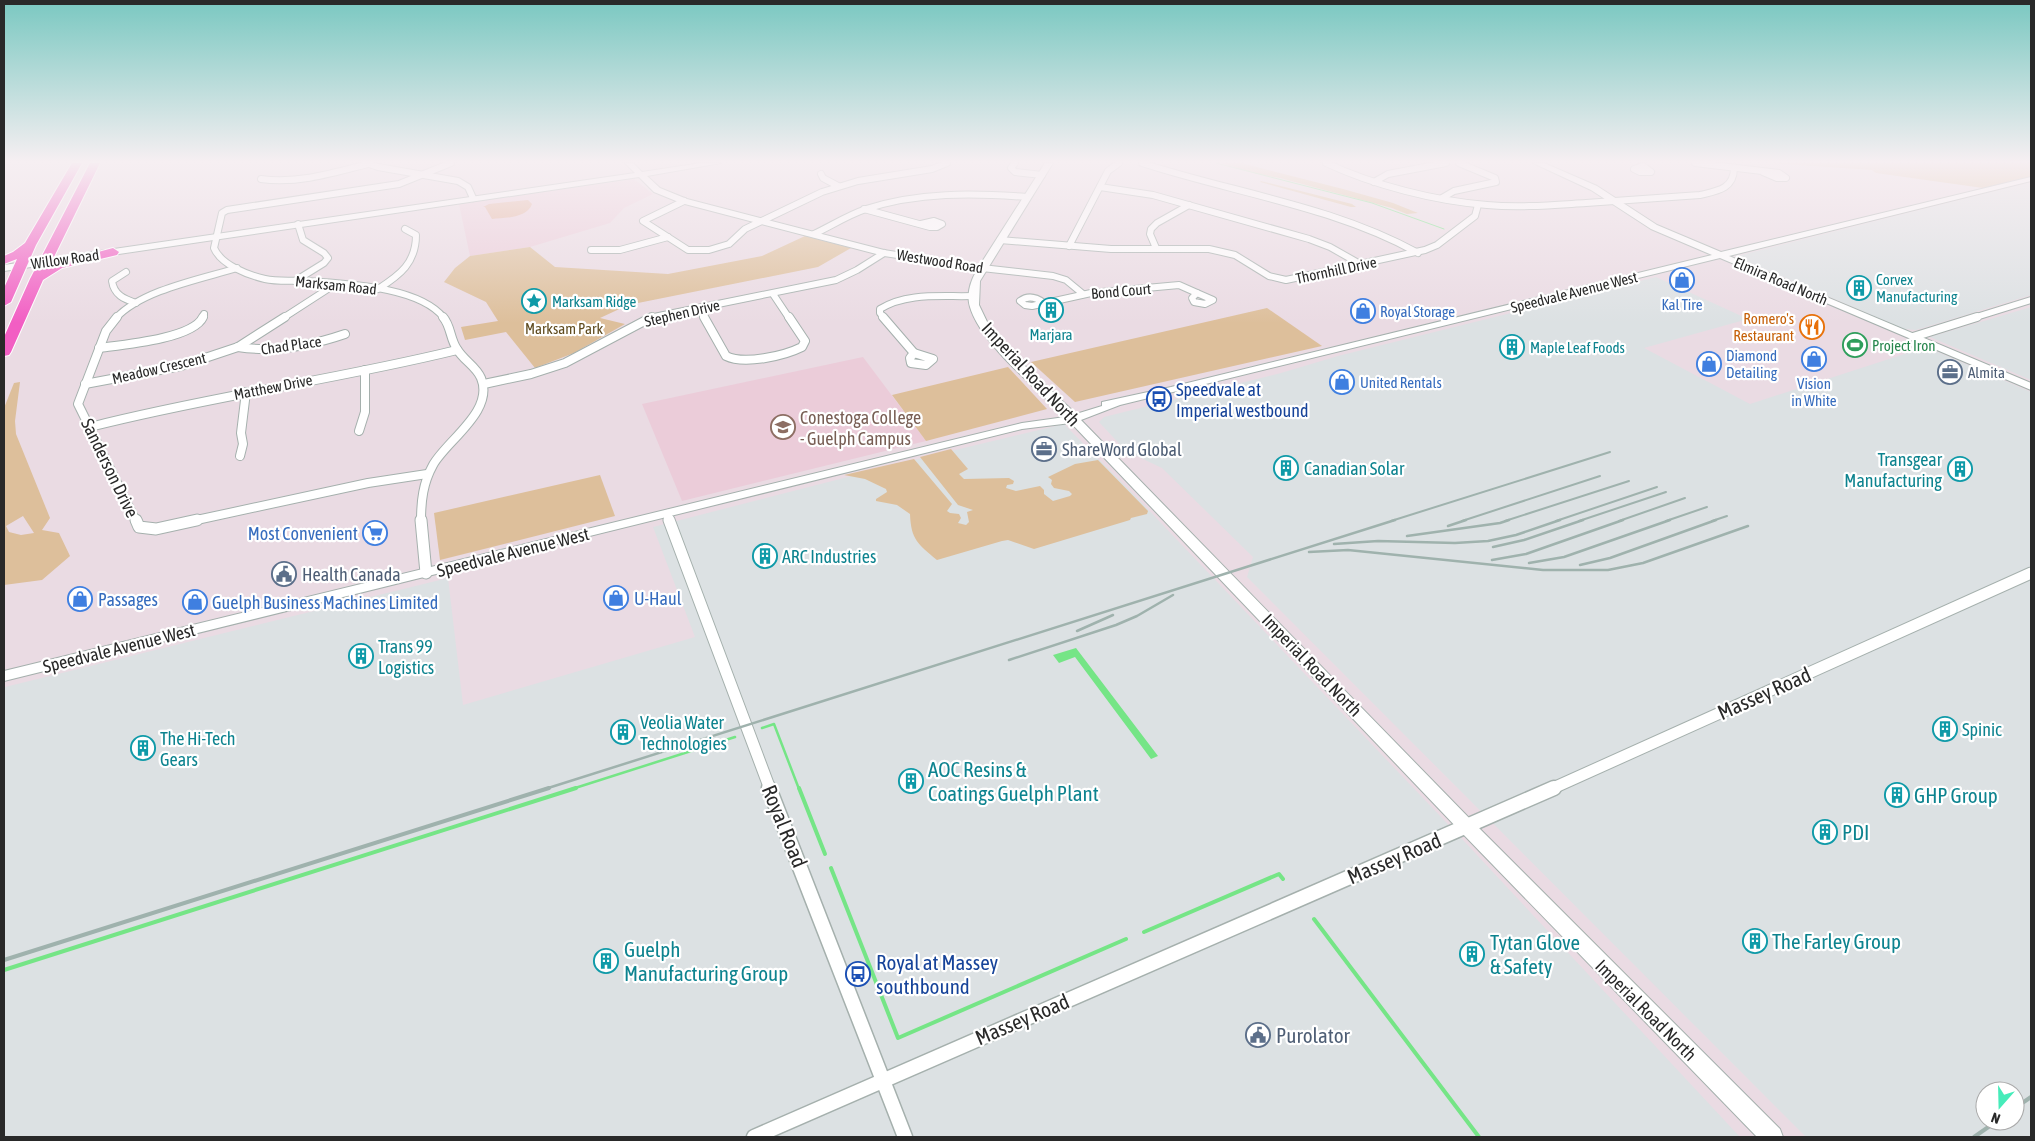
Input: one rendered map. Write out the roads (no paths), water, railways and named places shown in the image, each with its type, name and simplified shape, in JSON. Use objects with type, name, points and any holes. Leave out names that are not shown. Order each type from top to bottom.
[{"type":"highway","points":[[4,302],[30,245],[46,216]]},
{"type":"highway","points":[[4,352],[36,279],[68,216]]},
{"type":"highway","points":[[55,242],[57,248],[65,251],[118,249]]},
{"type":"highway","points":[[4,264],[30,245]]},
{"type":"highway","points":[[36,279],[60,264],[118,249]]},
{"type":"highway","points":[[4,273],[9,279],[7,285],[10,288]]},
{"type":"main road","name":"Willow Road","points":[[4,264],[45,260],[350,216]]},
{"type":"main road","name":"Westwood Road","points":[[743,216],[884,253],[982,268]]},
{"type":"main road","points":[[973,296],[975,281],[1015,216]]},
{"type":"main road","name":"Elmira Road North","points":[[1636,216],[1651,226],[2031,388]]},
{"type":"main road","name":"Speedvale Avenue West","points":[[4,676],[1022,426],[1035,427],[1069,415],[1107,409],[1116,404],[1879,216]]},
{"type":"main road","name":"Imperial Road North","points":[[973,296],[978,318],[985,329],[1020,367],[1069,415],[1467,827],[1772,1137]]},
{"type":"street","points":[[215,236],[221,216]]},
{"type":"street","points":[[653,216],[643,221],[688,250],[709,250],[734,241],[745,229],[771,216]]},
{"type":"street","points":[[814,234],[850,216]]},
{"type":"street","points":[[891,216],[920,224]]},
{"type":"street","points":[[1070,246],[1085,216]]},
{"type":"street","points":[[1156,248],[1150,239],[1150,229],[1169,216]]},
{"type":"street","points":[[1229,216],[1319,242],[1360,264]]},
{"type":"street","points":[[1332,216],[1387,236],[1418,252]]},
{"type":"street","name":"Thornhill Drive","points":[[1000,240],[1126,250],[1194,248],[1224,252],[1244,259],[1269,276],[1286,280],[1418,252],[1437,245],[1476,216]]},
{"type":"street","points":[[295,281],[324,263],[328,258],[300,238],[298,224]]},
{"type":"street","points":[[378,289],[406,268],[416,246],[416,235],[405,229]]},
{"type":"street","name":"Marksam Road","points":[[215,236],[214,253],[254,276],[266,279],[378,289],[417,299],[440,313],[448,323],[457,350],[479,372],[484,384]]},
{"type":"street","points":[[591,250],[602,252],[619,250],[668,237]]},
{"type":"street","name":"Stephen Drive","points":[[484,384],[520,378],[555,367],[577,358],[644,320],[842,278],[884,253]]},
{"type":"street","name":"Sanderson Drive","points":[[238,268],[161,292],[121,312],[107,327],[85,384],[78,404],[139,527],[156,529],[383,480],[427,474]]},
{"type":"street","name":"Westwood Road","points":[[982,268],[1053,276],[1066,280],[1083,294]]},
{"type":"street","points":[[126,272],[112,282],[113,288],[117,295],[136,303]]},
{"type":"street","name":"Meadow Crescent","points":[[85,384],[181,366],[238,347],[334,284]]},
{"type":"street","name":"Bond Court","points":[[1044,302],[1083,294],[1179,286],[1189,288],[1197,294]]},
{"type":"street","points":[[699,308],[727,358],[741,361],[796,350],[802,347],[805,341],[773,294]]},
{"type":"street","points":[[914,353],[880,313],[880,309],[885,305],[906,300],[973,296]]},
{"type":"street","points":[[1913,337],[2031,300]]},
{"type":"street","points":[[100,348],[182,332],[202,320],[204,314]]},
{"type":"street","name":"Chad Place","points":[[238,347],[274,350],[323,341],[345,334]]},
{"type":"street","name":"Matthew Drive","points":[[90,426],[152,410],[365,370],[457,350]]},
{"type":"street","points":[[359,431],[365,412],[365,370]]},
{"type":"street","points":[[426,573],[420,501],[427,474],[443,452],[468,426],[483,396],[484,384]]},
{"type":"street","points":[[240,456],[243,444],[241,433],[246,392]]},
{"type":"street","name":"Royal Road","points":[[666,514],[745,725],[905,1137]]},
{"type":"street","name":"Massey Road","points":[[754,1137],[1467,827],[2031,573]]},
{"type":"waterway","points":[[1409,216],[1444,229]]},
{"type":"waterway","points":[[762,728],[774,724],[799,789]]},
{"type":"waterway","points":[[572,789],[735,737]]},
{"type":"waterway","points":[[4,970],[576,788]]},
{"type":"waterway","points":[[799,788],[825,854]]},
{"type":"waterway","points":[[831,868],[898,1038],[1126,939]]},
{"type":"waterway","points":[[1144,932],[1279,874],[1283,879]]},
{"type":"waterway","points":[[1314,919],[1479,1137]]},
{"type":"railway","points":[[1391,521],[1610,452]]},
{"type":"railway","points":[[1462,521],[1600,476]]},
{"type":"railway","points":[[1505,521],[1629,481]]},
{"type":"railway","points":[[1556,521],[1657,487]]},
{"type":"railway","points":[[1579,521],[1666,492]]},
{"type":"railway","points":[[1619,521],[1685,498]]},
{"type":"railway","points":[[1666,521],[1707,507]]},
{"type":"railway","points":[[1712,521],[1727,516]]},
{"type":"railway","points":[[545,789],[1395,520]]},
{"type":"railway","points":[[1448,526],[1466,520]]},
{"type":"railway","points":[[1407,536],[1500,523],[1509,520]]},
{"type":"railway","points":[[1334,544],[1378,541],[1455,543],[1488,541],[1516,535],[1560,520]]},
{"type":"railway","points":[[1493,547],[1524,540],[1583,520]]},
{"type":"railway","points":[[1492,560],[1526,554],[1623,520]]},
{"type":"railway","points":[[1529,563],[1564,557],[1670,520]]},
{"type":"railway","points":[[1580,565],[1610,558],[1716,520]]},
{"type":"railway","points":[[1309,552],[1348,550],[1543,570],[1608,570],[1643,563],[1748,526]]},
{"type":"railway","points":[[1009,660],[1116,625],[1137,616],[1173,595]]},
{"type":"railway","points":[[1077,631],[1113,615]]},
{"type":"railway","points":[[4,960],[549,788]]},
{"type":"railway","points":[[2025,1101],[2031,1097]]},
{"type":"railway","points":[[1974,1137],[1983,1131]]},
{"type":"place","name":"Kal Tire","points":[[1682,280]]},
{"type":"place","name":"Corvex Manufacturing","points":[[1859,288]]},
{"type":"place","name":"Marksam Ridge","points":[[534,301]]},
{"type":"place","name":"Marjara","points":[[1051,310]]},
{"type":"place","name":"Royal Storage","points":[[1363,311]]},
{"type":"place","name":"Romero's Restaurant","points":[[1812,327]]},
{"type":"place","name":"Project Iron","points":[[1855,345]]},
{"type":"place","name":"Maple Leaf Foods","points":[[1512,347]]},
{"type":"place","name":"Vision in White","points":[[1814,359]]},
{"type":"place","name":"Diamond Detailing","points":[[1709,364]]},
{"type":"place","name":"Almita","points":[[1950,372]]},
{"type":"place","name":"United Rentals","points":[[1342,382]]},
{"type":"place","name":"Speedvale at Imperial westbound","points":[[1159,399]]},
{"type":"place","name":"Conestoga College - Guelph Campus","points":[[783,427]]},
{"type":"place","name":"ShareWord Global","points":[[1044,449]]},
{"type":"place","name":"Canadian Solar","points":[[1286,468]]},
{"type":"place","name":"Transgear Manufacturing","points":[[1960,469]]},
{"type":"place","name":"Most Convenient","points":[[375,533]]},
{"type":"place","name":"ARC Industries","points":[[765,556]]},
{"type":"place","name":"Health Canada","points":[[284,574]]},
{"type":"place","name":"U-Haul","points":[[616,598]]},
{"type":"place","name":"Passages","points":[[80,599]]},
{"type":"place","name":"Guelph Business Machines Limited","points":[[195,602]]},
{"type":"place","name":"Trans 99 Logistics","points":[[361,656]]},
{"type":"place","name":"Spinic","points":[[1945,729]]},
{"type":"place","name":"Veolia Water Technologies","points":[[623,732]]},
{"type":"place","name":"The Hi-Tech Gears","points":[[143,748]]},
{"type":"place","name":"AOC Resins & Coatings Guelph Plant","points":[[911,781]]},
{"type":"place","name":"GHP Group","points":[[1897,795]]},
{"type":"place","name":"PDI","points":[[1825,832]]},
{"type":"place","name":"The Farley Group","points":[[1755,941]]},
{"type":"place","name":"Tytan Glove & Safety","points":[[1472,954]]},
{"type":"place","name":"Guelph Manufacturing Group","points":[[606,961]]},
{"type":"place","name":"Royal at Massey southbound","points":[[858,974]]},
{"type":"place","name":"Purolator","points":[[1258,1035]]},
{"type":"park label","name":"Marksam Park","points":[[564,328]]}]
